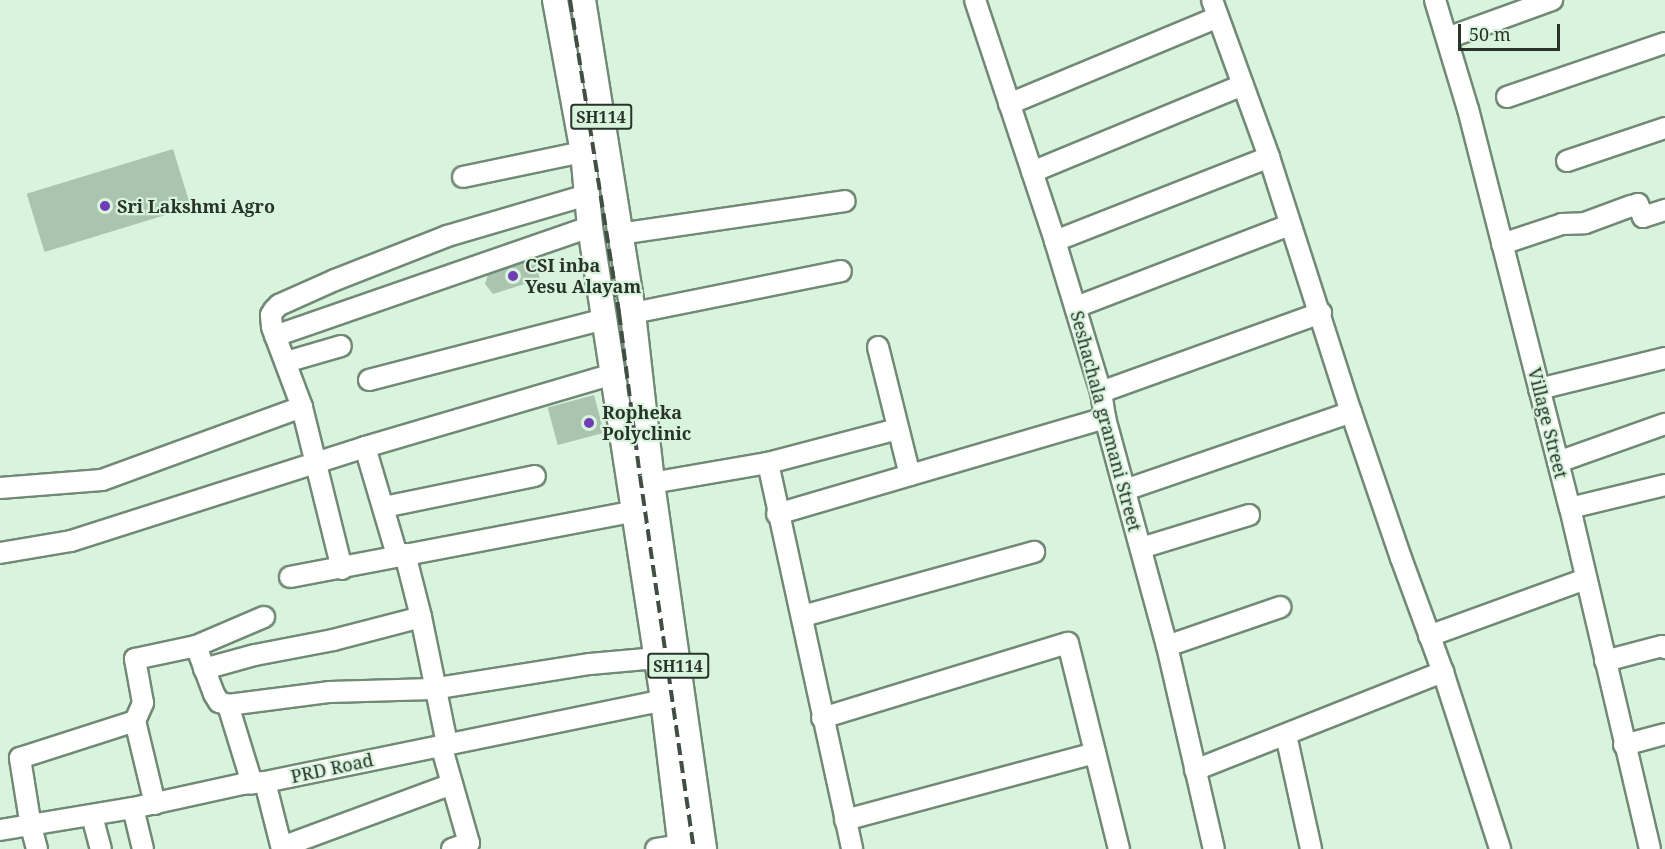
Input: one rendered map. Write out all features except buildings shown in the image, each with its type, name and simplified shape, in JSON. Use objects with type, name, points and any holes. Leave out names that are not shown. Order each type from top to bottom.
[{"type":"main road","name":"SH114","points":[[555,0],[583,153],[590,227],[688,848]]},
{"type":"main road","name":"SH114","points":[[583,0],[633,313],[688,848]]},
{"type":"street","name":"Seshachala gramani Street","points":[[975,0],[1055,241],[1101,392],[1105,418],[1167,646],[1214,849]]},
{"type":"street","name":"Village Street","points":[[1435,0],[1468,109],[1570,508],[1650,849]]},
{"type":"street","points":[[1447,38],[1552,0]]},
{"type":"street","points":[[1009,104],[1215,9],[1269,158],[1351,412],[1443,672],[1500,849]]},
{"type":"street","points":[[1507,97],[1665,43]]},
{"type":"street","points":[[1032,172],[1243,85]]},
{"type":"street","points":[[1567,161],[1665,128]]},
{"type":"street","points":[[463,177],[583,153]]},
{"type":"street","points":[[1055,241],[1269,158]]},
{"type":"street","points":[[342,569],[302,407],[275,336],[271,315],[279,305],[373,264],[447,236],[587,195]]},
{"type":"street","points":[[619,234],[845,201]]},
{"type":"street","points":[[1503,244],[1562,224],[1585,223],[1638,204],[1643,217],[1665,210]]},
{"type":"street","points":[[1076,307],[1290,225]]},
{"type":"street","points":[[275,336],[590,227]]},
{"type":"street","points":[[633,313],[841,271]]},
{"type":"street","points":[[1101,392],[1321,314]]},
{"type":"street","points":[[369,380],[605,318]]},
{"type":"street","points":[[286,362],[341,346]]},
{"type":"street","points":[[878,347],[910,475]]},
{"type":"street","points":[[1539,389],[1665,358]]},
{"type":"street","points":[[0,553],[71,541],[316,465],[365,447],[613,374]]},
{"type":"street","points":[[0,488],[102,480],[302,407]]},
{"type":"street","points":[[1125,490],[1351,412]]},
{"type":"street","points":[[777,514],[1105,418]]},
{"type":"street","points":[[1558,462],[1665,424]]},
{"type":"street","points":[[652,483],[768,463],[898,429]]},
{"type":"street","points":[[365,447],[421,617],[436,688],[444,744],[469,843],[452,849]]},
{"type":"street","points":[[768,463],[777,514],[803,616],[822,717],[852,849]]},
{"type":"street","points":[[384,507],[535,476]]},
{"type":"street","points":[[1570,508],[1665,485]]},
{"type":"street","points":[[290,577],[342,569],[401,555],[635,511]]},
{"type":"street","points":[[1141,548],[1249,515]]},
{"type":"street","points":[[803,616],[1034,552]]},
{"type":"street","points":[[1430,636],[1586,579]]},
{"type":"street","points":[[1167,646],[1280,607]]},
{"type":"street","points":[[155,804],[135,721],[143,703],[135,659],[196,646],[264,616]]},
{"type":"street","points":[[204,669],[255,655],[333,640],[421,617]]},
{"type":"street","points":[[822,717],[1068,643],[1119,849]]},
{"type":"street","points":[[196,646],[214,694],[219,702],[228,705],[330,692],[436,688],[590,664],[657,658]]},
{"type":"street","points":[[1605,661],[1662,646],[1665,648]]},
{"type":"street","points":[[1195,770],[1443,672]]},
{"type":"street","name":"PRD Road","points":[[0,830],[31,827],[155,804],[663,700]]},
{"type":"street","points":[[228,705],[282,848],[453,784]]},
{"type":"street","points":[[37,849],[31,827],[20,758],[135,721]]},
{"type":"street","points":[[1624,745],[1665,734]]},
{"type":"street","points":[[1286,735],[1311,849]]},
{"type":"street","points":[[845,820],[1095,753]]},
{"type":"street","points":[[133,808],[143,849]]},
{"type":"street","points":[[92,816],[101,849]]},
{"type":"street","points":[[656,849],[688,848]]},
{"type":"railway","points":[[570,0],[619,313],[694,849]]},
{"type":"place","name":"Sri Lakshmi Agro","points":[[105,206]]},
{"type":"place","name":"CSI inba Yesu Alayam","points":[[513,276]]},
{"type":"place","name":"Ropheka Polyclinic","points":[[589,423]]}]
